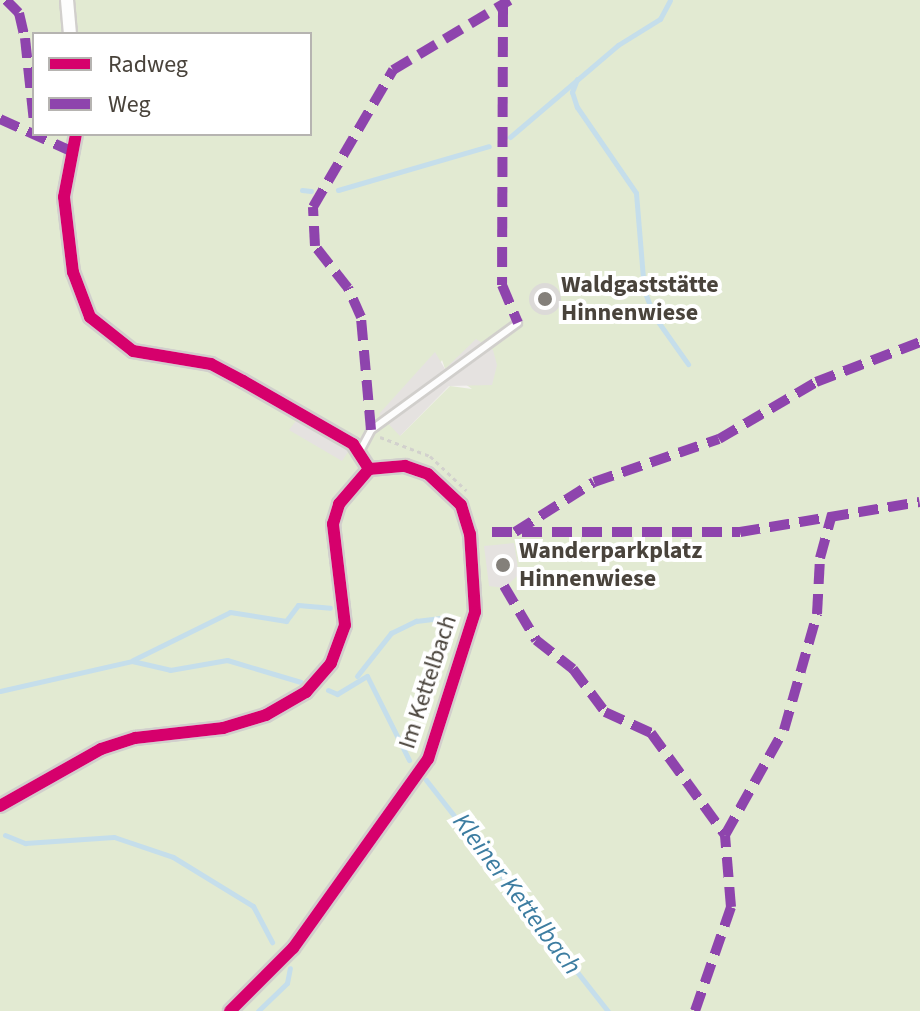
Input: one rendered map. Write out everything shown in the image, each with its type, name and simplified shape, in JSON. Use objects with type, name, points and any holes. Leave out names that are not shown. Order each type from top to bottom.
[{"type":"street","points":[[67,0],[70,32]]},
{"type":"street","points":[[0,806],[101,749],[135,738],[223,728],[266,715],[306,692],[331,663],[345,625],[333,524],[339,504],[369,469],[360,451],[211,364],[133,351],[98,325],[73,272],[64,197],[76,136]]},
{"type":"street","name":"Im Kettelbach","points":[[230,1011],[293,948],[428,759],[468,646],[475,612],[470,534],[461,505],[428,474],[405,466],[369,469]]},
{"type":"lane","points":[[360,451],[371,430],[518,323]]},
{"type":"green space","points":[[0,0],[920,0],[920,1011],[0,1011]],"holes":[[[442,360],[445,369],[472,389],[450,386],[400,436]]]},
{"type":"shaded area","points":[[476,339],[493,350],[497,365],[492,385],[449,386],[400,436],[379,414],[435,352],[445,369]]},
{"type":"shaded area","points":[[299,417],[352,446],[342,461],[289,430]]},
{"type":"shaded area","name":"Wanderparkplatz Hinnenwiese","points":[[514,543],[519,574],[505,588],[489,586],[484,546]]},
{"type":"building","name":"Waldgaststätte Hinnenwiese","points":[[545,283],[557,287],[561,299],[557,311],[545,315],[533,311],[529,299],[533,287]]},
{"type":"waterway","points":[[510,137],[618,45],[660,19],[670,0]]},
{"type":"waterway","points":[[577,79],[572,92],[577,107],[636,193],[644,290],[654,316],[688,364]]},
{"type":"waterway","points":[[338,190],[489,146]]},
{"type":"waterway","points":[[302,190],[311,191]]},
{"type":"waterway","points":[[133,660],[230,612],[286,621],[298,605],[330,608]]},
{"type":"waterway","points":[[357,676],[391,633],[416,621],[451,617]]},
{"type":"waterway","name":"Kleiner Kettelbach","points":[[0,691],[132,661],[170,670],[227,660],[301,682]]},
{"type":"waterway","name":"Kleiner Kettelbach","points":[[328,690],[337,694],[367,676],[409,760]]},
{"type":"waterway","name":"Kleiner Kettelbach","points":[[426,780],[608,1011]]},
{"type":"waterway","points":[[5,835],[25,843],[114,837],[173,857],[253,906],[272,942]]},
{"type":"waterway","points":[[258,1011],[287,983],[290,968]]},
{"type":"marked path","points":[[6,0],[19,13],[32,103]]},
{"type":"marked path","points":[[371,430],[361,317],[348,288],[315,246],[313,207],[393,70],[510,0]]},
{"type":"marked path","points":[[503,7],[502,285],[518,323]]},
{"type":"marked path","points":[[0,119],[32,133]]},
{"type":"marked path","points":[[38,136],[71,151]]},
{"type":"marked path","points":[[515,532],[594,482],[719,439],[816,382],[920,342]]},
{"type":"marked path","points":[[492,532],[740,532],[920,502]]},
{"type":"marked path","points":[[695,1011],[731,907],[725,835],[784,730],[817,614],[820,558],[832,514]]},
{"type":"marked path","points":[[504,586],[536,640],[573,669],[605,712],[651,733],[725,835]]},
{"type":"cycle path","points":[[76,136],[64,197],[73,272],[90,317],[133,351],[211,364],[243,381],[353,444],[369,469]]},
{"type":"cycle path","points":[[0,806],[101,749],[135,738],[223,728],[266,715],[306,692],[331,663],[345,625],[333,524],[339,504],[369,469],[405,466],[428,474],[461,505],[470,534],[475,612],[428,759],[293,948],[230,1011]]},
{"type":"place","name":"Waldgaststätte Hinnenwiese","points":[[545,299]]},
{"type":"place","name":"Wanderparkplatz Hinnenwiese","points":[[503,565]]}]
